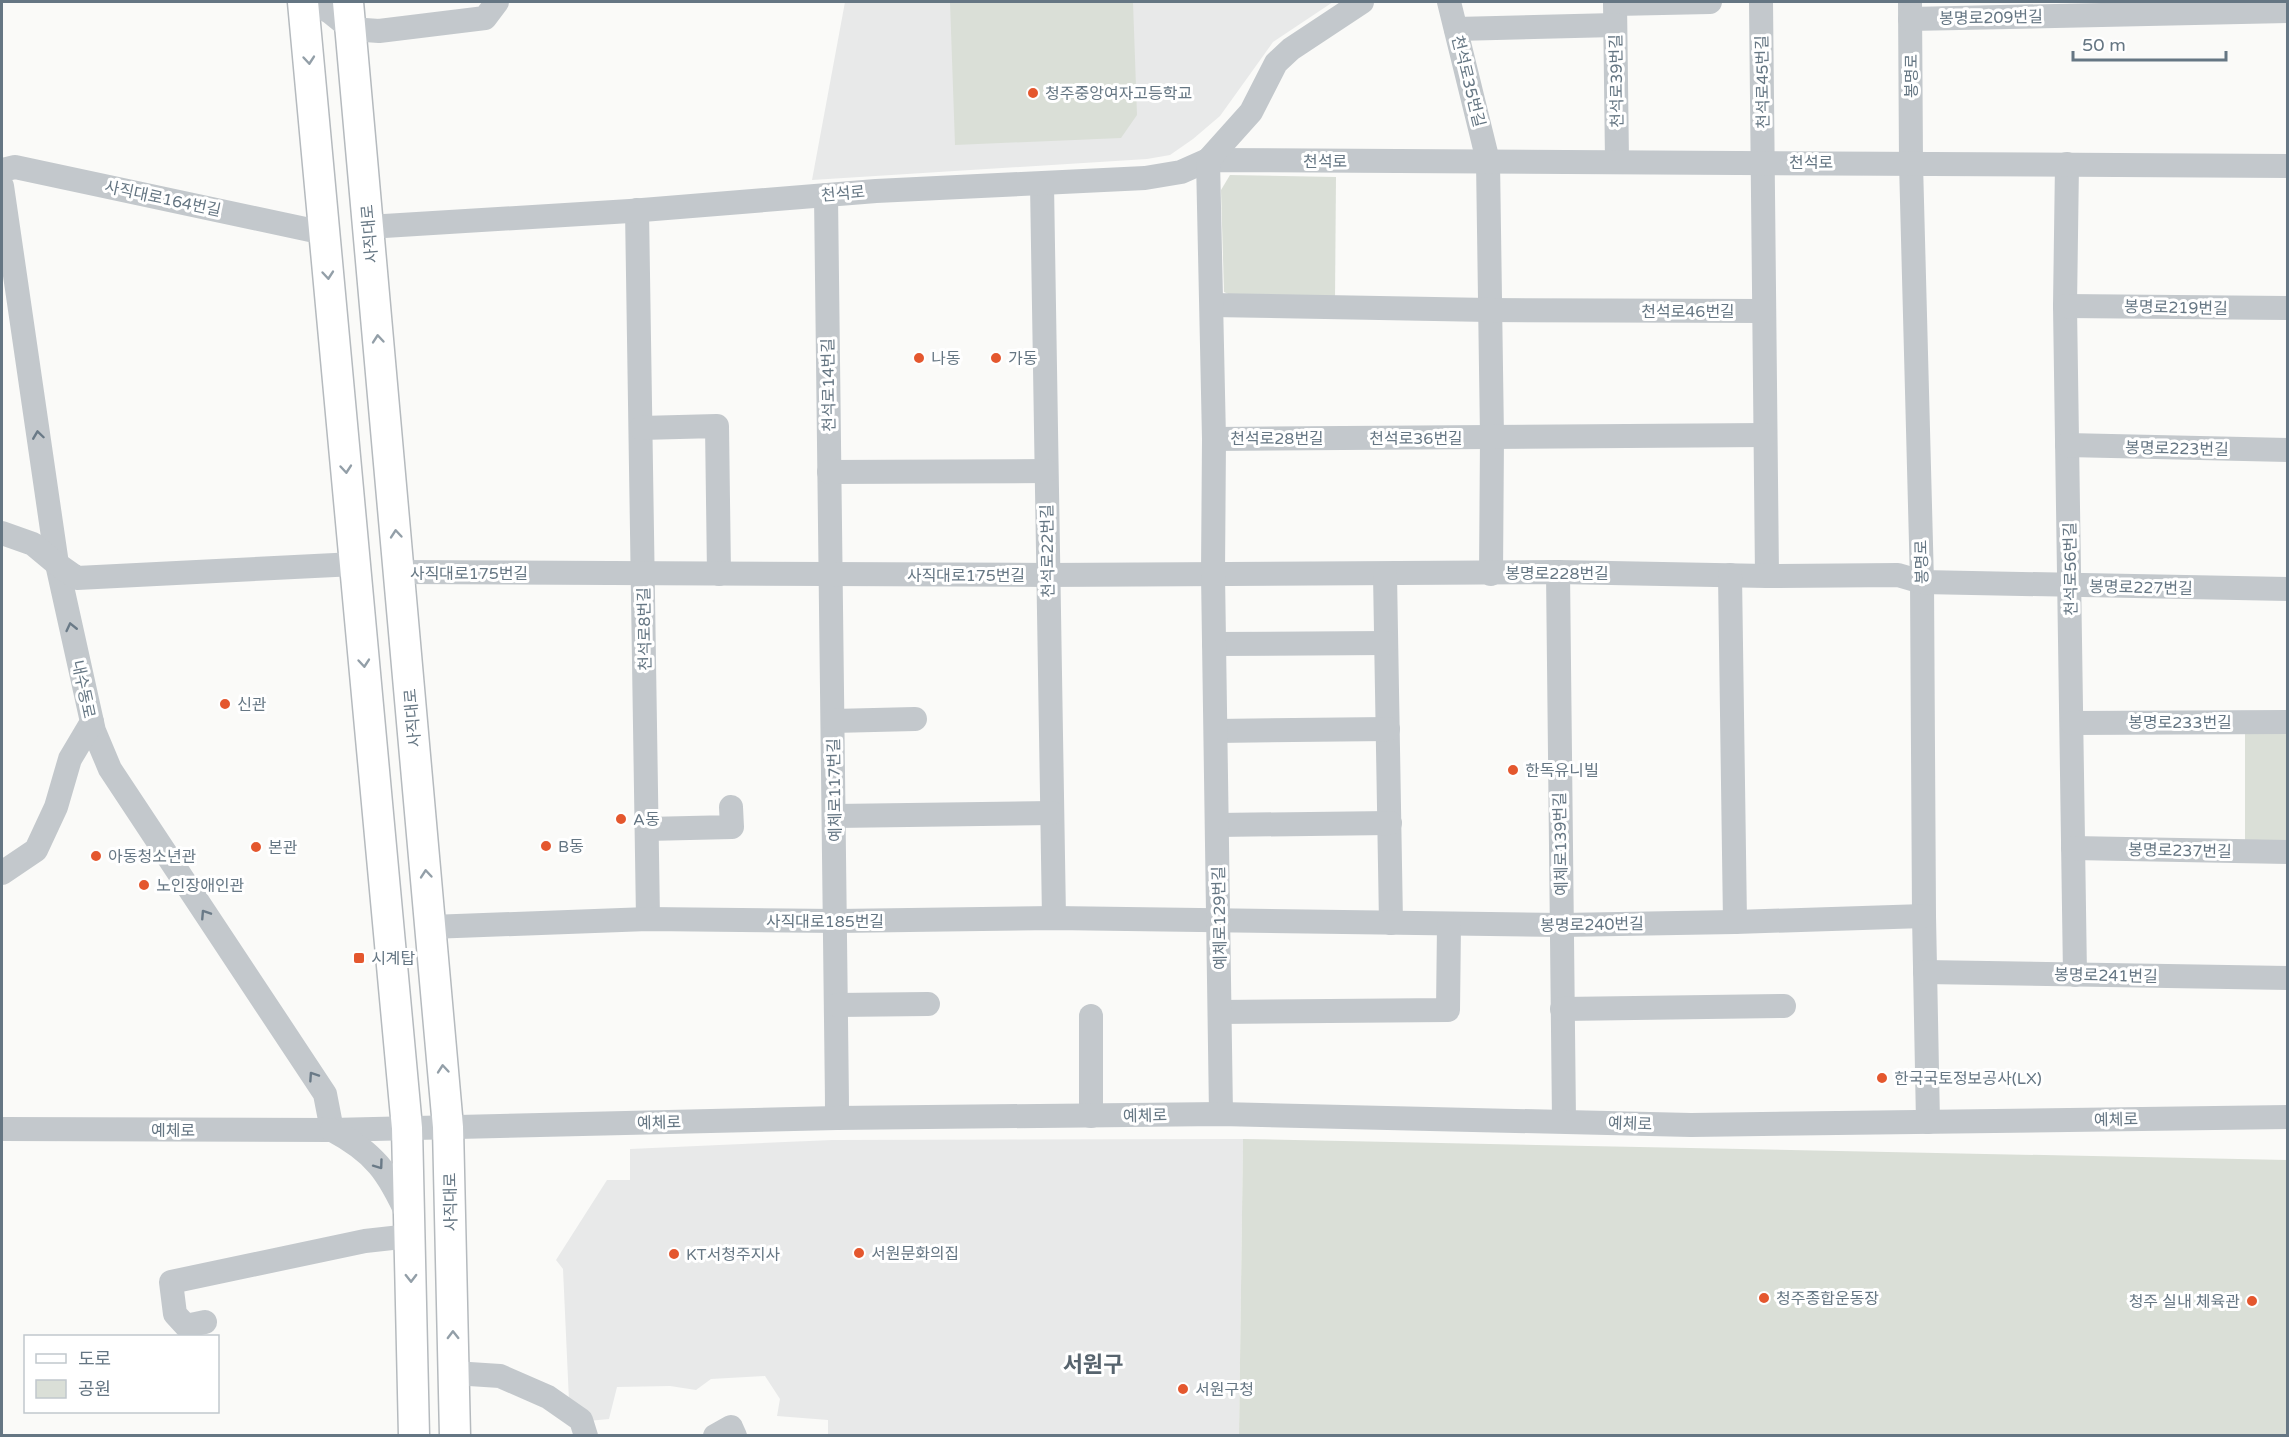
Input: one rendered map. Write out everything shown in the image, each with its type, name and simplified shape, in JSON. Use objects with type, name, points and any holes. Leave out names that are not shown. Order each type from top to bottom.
[{"type":"main road","name":"사직대로","points":[[329,9],[368,227],[399,572],[448,1127],[455,1436]]},
{"type":"main road","points":[[329,9],[324,233],[407,1128],[414,1436]]},
{"type":"street","points":[[329,9],[379,31],[485,18],[496,2]]},
{"type":"street","points":[[1208,160],[1251,112],[1276,63],[1291,49],[1362,2]]},
{"type":"street","name":"천석로35번길","points":[[1449,2],[1488,161]]},
{"type":"street","points":[[1456,29],[1615,10],[1710,2]]},
{"type":"street","name":"천석로45번길","points":[[1761,2],[1763,162]]},
{"type":"street","name":"천석로39번길","points":[[1615,10],[1617,161]]},
{"type":"street","name":"봉명로209번길","points":[[1910,10],[2288,11]]},
{"type":"street","name":"봉명로","points":[[1910,10],[1911,163],[1922,582],[1928,1122]]},
{"type":"street","name":"천석로","points":[[368,227],[637,210],[876,191],[1145,178],[1181,172],[1208,160],[2288,166]]},
{"type":"street","name":"예체로129번길","points":[[1208,160],[1214,439],[1213,574],[1221,1114]]},
{"type":"street","points":[[1488,161],[1492,437],[1491,574]]},
{"type":"street","points":[[1763,162],[1767,576]]},
{"type":"street","name":"천석로56번길","points":[[2067,164],[2065,306],[2075,975]]},
{"type":"street","name":"사직대로164번길","points":[[2,185],[15,167],[324,233]]},
{"type":"street","name":"천석로22번길","points":[[1042,184],[1054,918]]},
{"type":"street","name":"내수동로","points":[[2,185],[57,564],[94,731],[110,769],[325,1094],[333,1130]]},
{"type":"street","name":"천석로14번길","points":[[826,195],[830,574]]},
{"type":"street","name":"천석로8번길","points":[[637,210],[648,919]]},
{"type":"street","points":[[1212,305],[1489,310]]},
{"type":"street","name":"봉명로219번길","points":[[2065,306],[2288,308]]},
{"type":"street","name":"천석로46번길","points":[[1489,310],[1764,311]]},
{"type":"street","points":[[641,428],[717,426],[719,574]]},
{"type":"street","name":"천석로36번길","points":[[1341,438],[1765,435]]},
{"type":"street","name":"천석로28번길","points":[[1214,439],[1341,438]]},
{"type":"street","name":"봉명로223번길","points":[[2067,445],[2288,450]]},
{"type":"street","points":[[829,472],[1046,471]]},
{"type":"street","points":[[2,533],[33,544],[77,578],[355,564]]},
{"type":"street","name":"사직대로175번길","points":[[399,572],[1047,576],[1213,574]]},
{"type":"street","name":"봉명로228번길","points":[[1213,574],[1557,572],[1767,576],[1898,575],[1922,582]]},
{"type":"street","name":"예체로139번길","points":[[1557,572],[1564,1121]]},
{"type":"street","name":"예체로117번길","points":[[830,574],[837,921],[837,1118]]},
{"type":"street","points":[[1385,574],[1391,923]]},
{"type":"street","points":[[1730,575],[1735,922]]},
{"type":"street","name":"봉명로227번길","points":[[1922,582],[2288,589]]},
{"type":"street","points":[[1214,644],[1386,643]]},
{"type":"street","points":[[833,721],[915,719]]},
{"type":"street","points":[[2,873],[36,850],[56,807],[70,759],[92,722]]},
{"type":"street","name":"봉명로233번길","points":[[2072,723],[2288,722]]},
{"type":"street","points":[[1216,731],[1388,729]]},
{"type":"street","points":[[647,829],[732,827],[731,807]]},
{"type":"street","points":[[835,816],[1052,813]]},
{"type":"street","points":[[1217,825],[1390,823]]},
{"type":"street","name":"봉명로237번길","points":[[2073,848],[2288,852]]},
{"type":"street","name":"봉명로240번길","points":[[1219,921],[1561,925],[1924,916]]},
{"type":"street","name":"사직대로185번길","points":[[430,927],[648,919],[837,921],[1054,918],[1219,921]]},
{"type":"street","points":[[1220,1012],[1448,1010],[1449,924]]},
{"type":"street","name":"봉명로241번길","points":[[1925,972],[2288,978]]},
{"type":"street","points":[[837,1005],[928,1004]]},
{"type":"street","points":[[1562,1009],[1784,1006]]},
{"type":"street","points":[[1090,1016],[1091,1116]]},
{"type":"street","name":"예체로","points":[[2,1130],[333,1130],[837,1118],[1221,1114],[1691,1125],[2288,1117]]},
{"type":"street","points":[[205,1322],[186,1326],[175,1314],[171,1282],[354,1243],[409,1228],[387,1177],[372,1156],[355,1142],[333,1130]]},
{"type":"street","points":[[453,1373],[500,1376],[548,1396],[581,1420],[586,1436]]},
{"type":"street","points":[[715,1436],[731,1427],[735,1436]]},
{"type":"shaded area","name":"청주중앙여자고등학교","points":[[845,2],[1333,2],[1273,42],[1220,116],[1170,155],[1147,159],[812,180]]},
{"type":"shaded area","points":[[1243,1139],[1239,1435],[828,1435],[828,1420],[777,1416],[780,1399],[765,1376],[711,1379],[696,1390],[670,1386],[617,1387],[609,1419],[588,1421],[569,1401],[563,1269],[556,1260],[607,1180],[630,1180],[630,1149],[832,1140]]},
{"type":"green space","points":[[950,2],[1133,2],[1137,115],[1121,138],[955,145]]},
{"type":"green space","points":[[1230,175],[1336,177],[1335,300],[1239,299],[1224,292],[1221,190]]},
{"type":"green space","points":[[2287,730],[2287,842],[2245,841],[2245,731]]},
{"type":"green space","name":"청주종합운동장","points":[[1243,1139],[2287,1160],[2287,1435],[1239,1435]]},
{"type":"place","name":"청주중앙여자고등학교","points":[[1033,93]]},
{"type":"place","name":"나동","points":[[919,358]]},
{"type":"place","name":"가동","points":[[996,358]]},
{"type":"place","name":"신관","points":[[225,704]]},
{"type":"place","name":"한독유니빌","points":[[1513,770]]},
{"type":"place","name":"A동","points":[[621,819]]},
{"type":"place","name":"B동","points":[[546,846]]},
{"type":"place","name":"본관","points":[[256,847]]},
{"type":"place","name":"아동청소년관","points":[[96,856]]},
{"type":"place","name":"노인장애인관","points":[[144,885]]},
{"type":"place","name":"시계탑","points":[[359,958]]},
{"type":"place","name":"한국국토정보공사(LX)","points":[[1882,1078]]},
{"type":"place","name":"서원문화의집","points":[[859,1253]]},
{"type":"place","name":"KT서청주지사","points":[[674,1254]]},
{"type":"place","name":"청주종합운동장","points":[[1764,1298]]},
{"type":"place","name":"청주 실내 체육관","points":[[2252,1301]]},
{"type":"place","name":"서원구청","points":[[1183,1389]]},
{"type":"district","name":"서원구","points":[[1093,1364]]}]
